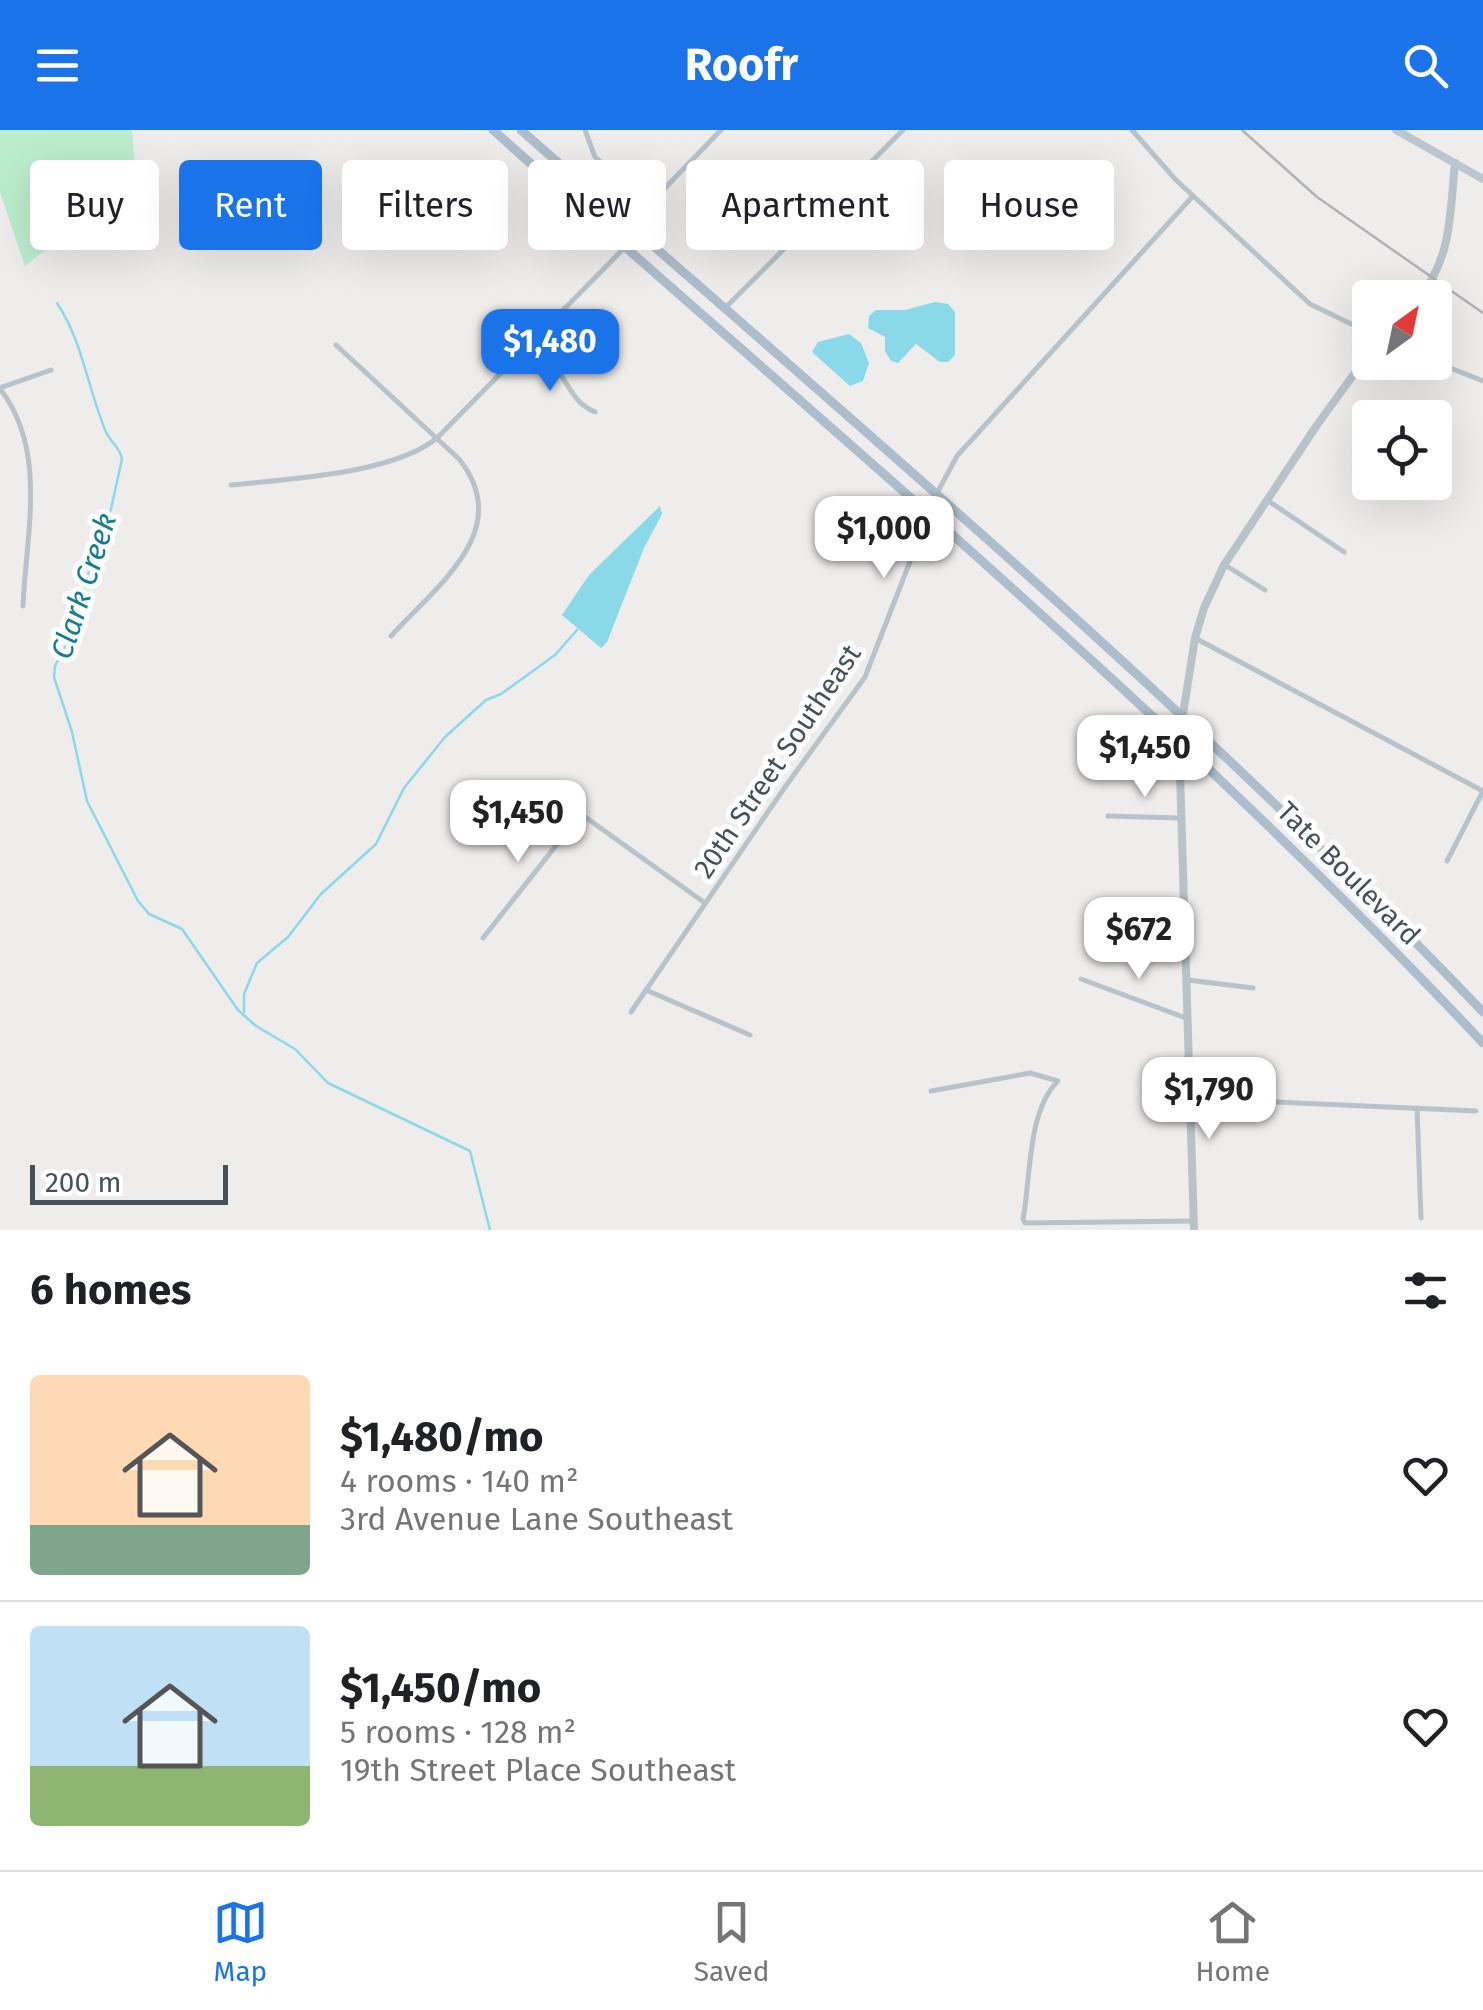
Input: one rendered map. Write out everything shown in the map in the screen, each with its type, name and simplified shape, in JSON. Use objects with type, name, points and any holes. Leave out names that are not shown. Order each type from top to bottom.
[{"type":"main road","name":"Tate Boulevard","points":[[493,130],[528,162]]},
{"type":"main road","name":"Tate Boulevard","points":[[522,130],[555,160]]},
{"type":"main road","points":[[1396,130],[1483,179]]},
{"type":"main road","name":"Tate Boulevard","points":[[626,250],[1102,667],[1383,936],[1483,1043]]},
{"type":"main road","name":"Tate Boulevard","points":[[657,250],[1184,716],[1390,915],[1483,1012]]},
{"type":"street","points":[[585,130],[595,156],[634,190],[650,194],[665,188],[722,130]]},
{"type":"street","points":[[725,308],[903,130]]},
{"type":"street","points":[[1132,130],[1193,196],[1310,304],[1352,324]]},
{"type":"street","points":[[1432,280],[1445,250],[1455,163]]},
{"type":"street","name":"20th Street Southeast","points":[[632,1012],[704,903],[865,677],[936,496],[957,456],[1193,196]]},
{"type":"street","points":[[231,485],[396,460],[420,450],[438,438],[622,250]]},
{"type":"street","points":[[529,343],[560,374],[582,407],[595,412]]},
{"type":"street","points":[[336,345],[438,438],[473,478],[479,498],[478,524],[461,559],[391,636]]},
{"type":"street","points":[[1452,369],[1483,381]]},
{"type":"street","points":[[23,606],[30,461],[16,412],[0,388],[51,370]]},
{"type":"street","points":[[931,1091],[1030,1073],[1058,1081],[1046,1094],[1037,1119],[1022,1220],[1025,1223],[1193,1226],[1180,740],[1195,638],[1224,565],[1352,378]]},
{"type":"street","points":[[1267,500],[1344,552]]},
{"type":"street","points":[[1224,565],[1265,590]]},
{"type":"street","points":[[1195,638],[1483,791],[1447,861]]},
{"type":"street","points":[[483,938],[582,814],[704,903]]},
{"type":"street","points":[[1108,816],[1181,818]]},
{"type":"street","points":[[1081,979],[1186,1018]]},
{"type":"street","points":[[1185,980],[1253,988]]},
{"type":"street","points":[[646,990],[750,1035]]},
{"type":"street","points":[[1189,1098],[1476,1111]]},
{"type":"street","points":[[1418,1108],[1421,1218]]},
{"type":"green space","points":[[0,130],[132,130],[134,160],[30,160],[30,250],[45,250],[25,266],[0,192]]},
{"type":"water","points":[[935,302],[948,304],[955,312],[955,355],[948,362],[940,362],[916,344],[898,363],[891,361],[885,351],[885,337],[868,328],[869,316],[876,310],[905,310]]},
{"type":"water","points":[[849,334],[861,343],[869,363],[863,381],[850,386],[812,352],[818,342]]},
{"type":"water","points":[[660,506],[662,514],[601,648],[562,615],[589,575]]},
{"type":"waterway","name":"Clark Creek","points":[[57,303],[73,334],[106,432],[122,459],[111,509],[84,586],[80,619],[55,666],[54,677],[72,732],[87,801],[138,901],[149,914],[182,929],[238,1010],[256,1026],[295,1049],[328,1083],[470,1151],[490,1230]]},
{"type":"waterway","points":[[244,1012],[244,994],[257,963],[288,937],[321,894],[376,844],[404,788],[445,737],[486,700],[501,694],[555,655],[577,630]]},
{"type":"railway","points":[[1242,130],[1317,197],[1483,313]]}]
